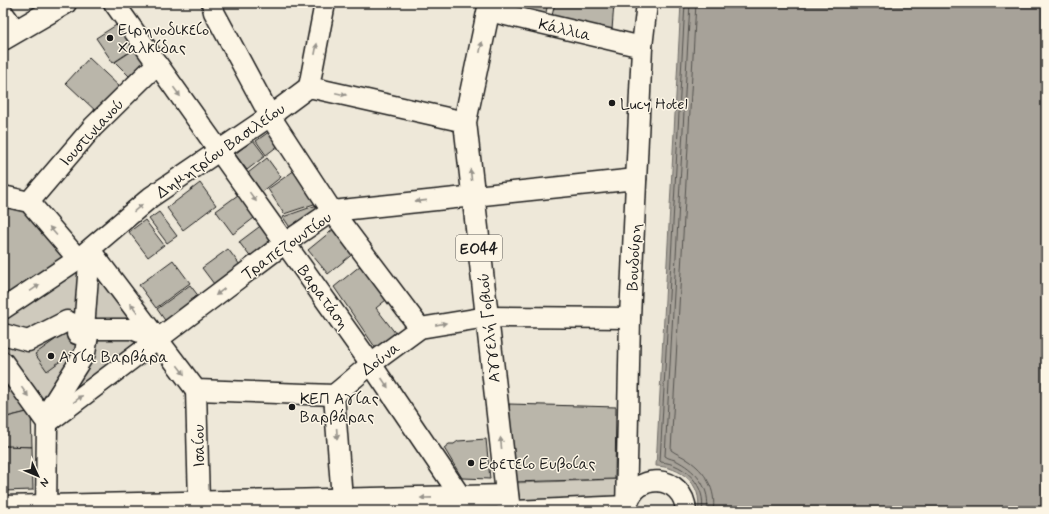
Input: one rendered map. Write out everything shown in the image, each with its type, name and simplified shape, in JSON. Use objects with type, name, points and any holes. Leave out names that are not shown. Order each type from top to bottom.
[{"type":"main road","points":[[10,35],[65,3]]},
{"type":"main road","name":"Αγγελή Γοβιού","points":[[490,7],[465,122],[510,506]]},
{"type":"main road","points":[[3,507],[46,508],[199,502],[461,497],[510,506]]},
{"type":"street","name":"Βαρατάση","points":[[114,3],[371,364],[461,497]]},
{"type":"street","points":[[212,3],[214,12],[270,116],[332,211],[420,328]]},
{"type":"street","points":[[326,3],[308,87],[465,122]]},
{"type":"street","name":"Βουδούρη","points":[[627,509],[630,318],[642,47],[647,3]]},
{"type":"street","name":"Κάλλια","points":[[490,7],[642,47]]},
{"type":"street","points":[[3,13],[10,35]]},
{"type":"street","name":"Ιουστινιανού","points":[[29,202],[93,127],[157,64]]},
{"type":"street","name":"Δημητρίου Βασιλείου","points":[[3,310],[84,255],[151,197],[270,116],[308,87]]},
{"type":"street","name":"Τραπεζουντίου","points":[[46,421],[285,243],[332,211],[636,179]]},
{"type":"street","points":[[3,196],[29,202],[84,255],[157,339],[196,390],[334,395],[342,500]]},
{"type":"street","points":[[46,508],[46,421],[85,352],[82,331],[84,255]]},
{"type":"street","name":"Δούνα","points":[[334,395],[371,364],[420,328],[487,317],[630,318]]},
{"type":"street","points":[[3,334],[28,341],[67,322],[82,331],[132,329],[157,339]]},
{"type":"street","points":[[3,362],[46,421]]},
{"type":"street","name":"Ισαίου","points":[[196,390],[199,502]]},
{"type":"street","points":[[510,506],[627,509],[630,496],[636,488],[645,483],[655,481],[665,482],[674,487],[681,494],[686,511]]},
{"type":"shaded area","points":[[90,250],[157,339],[47,423],[3,362],[3,309]]},
{"type":"shaded area","points":[[627,479],[626,511],[519,511],[515,483]]},
{"type":"water","points":[[681,3],[1046,3],[1046,511],[698,511],[699,501],[697,492],[688,478],[681,473],[665,467],[656,466]]},
{"type":"building","points":[[506,3],[548,3],[545,17],[505,9]]},
{"type":"building","points":[[555,3],[614,3],[612,30],[551,20]]},
{"type":"building","points":[[121,22],[137,47],[113,63],[96,38]]},
{"type":"building","points":[[135,49],[150,64],[134,81],[115,62]]},
{"type":"building","points":[[89,58],[122,89],[99,114],[66,83]]},
{"type":"building","points":[[273,129],[283,142],[266,155],[256,141]]},
{"type":"building","points":[[253,140],[265,156],[247,170],[235,154]]},
{"type":"building","points":[[267,158],[281,177],[262,192],[248,173]]},
{"type":"building","points":[[295,170],[317,203],[284,214],[268,189]]},
{"type":"building","points":[[200,183],[216,205],[183,230],[167,208]]},
{"type":"building","points":[[242,192],[258,215],[233,234],[216,211]]},
{"type":"building","points":[[3,204],[25,206],[70,257],[3,306]]},
{"type":"building","points":[[320,204],[324,214],[295,235],[283,217]]},
{"type":"building","points":[[159,212],[177,236],[167,243],[149,219]]},
{"type":"building","points":[[145,220],[164,245],[148,257],[129,232]]},
{"type":"building","points":[[263,224],[279,245],[255,263],[239,242]]},
{"type":"building","points":[[335,228],[355,252],[328,274],[308,250]]},
{"type":"building","points":[[228,249],[243,269],[217,288],[202,268]]},
{"type":"building","points":[[173,260],[190,283],[156,308],[139,285]]},
{"type":"building","points":[[366,261],[391,296],[376,308],[396,334],[377,350],[334,287]]},
{"type":"building","points":[[190,285],[203,302],[169,326],[157,309]]},
{"type":"building","points":[[66,332],[78,348],[47,371],[35,354]]},
{"type":"building","points":[[9,383],[31,411],[3,418],[3,387]]},
{"type":"building","points":[[509,404],[616,407],[615,479],[514,482]]},
{"type":"building","points":[[31,411],[32,447],[3,446],[3,418]]},
{"type":"building","name":"Εφετείο Ευβοίας","points":[[486,439],[490,479],[462,478],[444,448],[449,444],[454,444],[458,441]]},
{"type":"building","points":[[4,446],[32,447],[33,490],[3,491]]},
{"type":"place","name":"Ειρηνοδικείο Χαλκίδας","points":[[110,38]]},
{"type":"place","name":"Lucy Hotel","points":[[612,103]]},
{"type":"place","name":"Αγία Βαρβάρα","points":[[51,356]]},
{"type":"place","name":"ΚΕΠ Αγίας Βαρβάρας","points":[[292,407]]},
{"type":"place","name":"Εφετείο Ευβοίας","points":[[471,463]]}]
